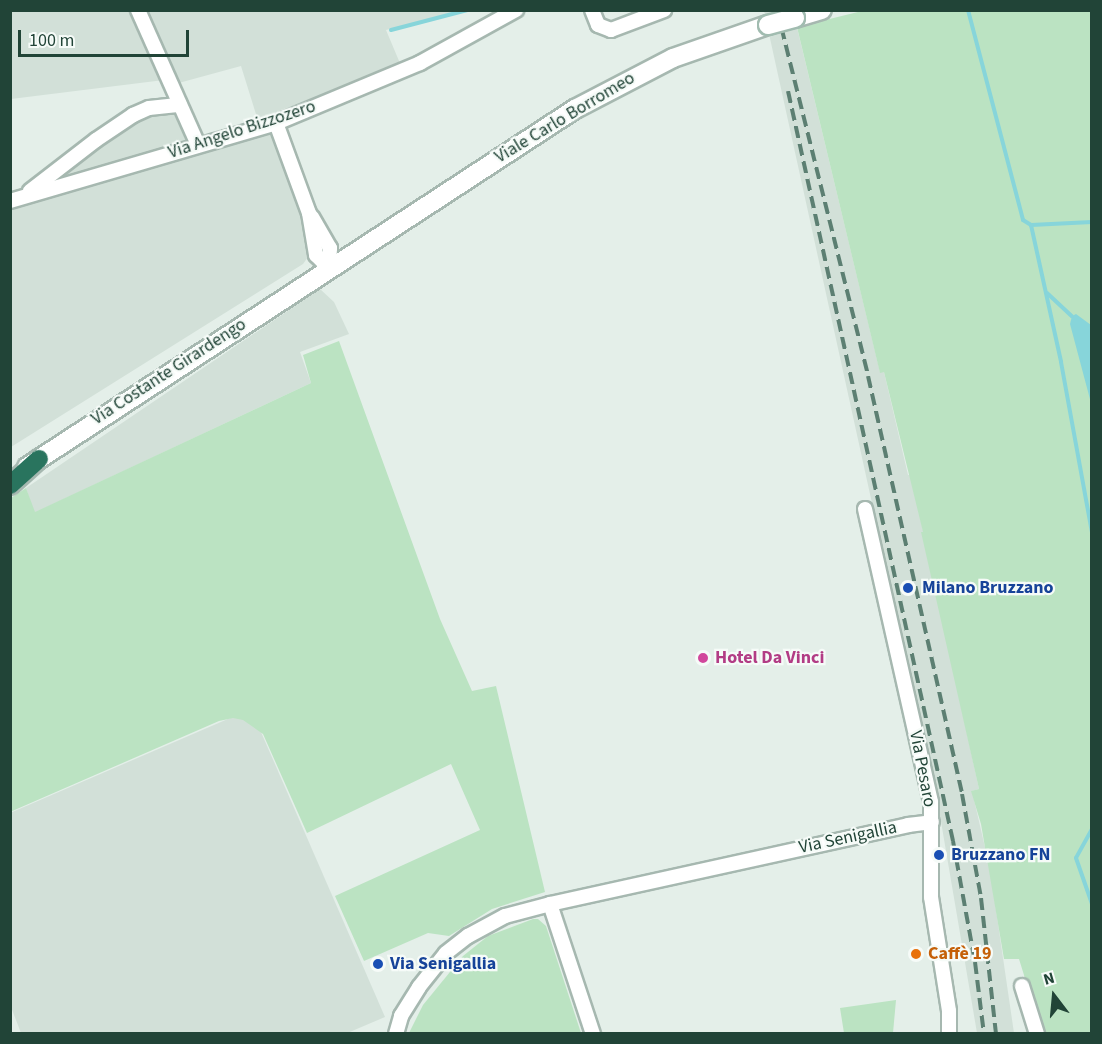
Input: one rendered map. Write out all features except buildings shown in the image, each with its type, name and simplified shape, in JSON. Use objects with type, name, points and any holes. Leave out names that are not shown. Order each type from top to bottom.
[{"type":"highway","points":[[10,485],[39,459]]},
{"type":"street","points":[[138,10],[198,145]]},
{"type":"street","name":"Via Angelo Bizzozero","points":[[17,198],[276,123],[420,63],[516,10]]},
{"type":"street","points":[[592,10],[598,25],[611,30],[664,10]]},
{"type":"street","name":"Viale Carlo Borromeo","points":[[329,268],[609,89],[672,58],[768,25],[822,10]]},
{"type":"street","name":"Via Angelo Bizzozero","points":[[17,198],[133,115],[149,108],[180,105]]},
{"type":"street","points":[[276,123],[309,213],[327,239],[330,248],[329,268]]},
{"type":"street","name":"Via Costante Girardengo","points":[[10,478],[329,268]]},
{"type":"street","name":"Via Pesaro","points":[[865,508],[931,802],[931,897],[949,1011],[949,1034]]},
{"type":"street","name":"Via Senigallia","points":[[396,1034],[401,1016],[419,987],[446,953],[468,936],[505,916],[908,825],[932,822]]},
{"type":"street","points":[[550,904],[593,1034]]},
{"type":"street","points":[[1022,986],[1037,1034]]},
{"type":"shaded area","points":[[10,11],[134,11],[164,80],[11,99]]},
{"type":"shaded area","points":[[142,11],[458,11],[386,30],[402,68],[259,124],[241,66],[175,84]]},
{"type":"shaded area","points":[[764,11],[793,11],[880,372],[884,372],[908,475],[911,475],[979,789],[972,791],[990,869],[1014,1033],[977,1033],[938,804]]},
{"type":"shaded area","points":[[174,102],[196,151],[273,129],[306,214],[310,245],[308,257],[303,264],[11,447],[10,205],[129,111]]},
{"type":"shaded area","points":[[320,289],[334,302],[349,334],[300,352],[311,383],[34,513],[26,488]]},
{"type":"shaded area","points":[[251,709],[385,1017],[345,1034],[21,1033],[11,1007],[10,813]]},
{"type":"green space","points":[[862,11],[1091,11],[1091,1033],[1042,1033],[1019,959],[1004,959],[981,824],[971,791],[979,789],[921,532],[923,532],[884,372],[880,373],[797,27]]},
{"type":"green space","points":[[339,341],[440,619],[472,691],[496,686],[545,892],[492,909],[449,936],[428,933],[364,961],[335,896],[480,830],[451,764],[307,833],[263,734],[243,720],[233,718],[219,721],[10,812],[11,498],[26,488],[35,512],[311,383],[303,355]]},
{"type":"green space","points":[[538,919],[546,926],[581,1033],[409,1033],[423,1005],[463,956],[488,936]]},
{"type":"green space","points":[[896,1000],[893,1033],[844,1033],[840,1008]]},
{"type":"water","points":[[1076,314],[1091,325],[1091,403],[1070,324],[1072,316]]},
{"type":"waterway","points":[[391,30],[467,10]]},
{"type":"waterway","points":[[968,10],[1023,220],[1031,225],[1092,222]]},
{"type":"waterway","points":[[1031,225],[1061,362],[1092,532]]},
{"type":"waterway","points":[[1047,293],[1072,316]]},
{"type":"waterway","points":[[1092,829],[1076,858],[1092,904]]},
{"type":"railway","points":[[777,10],[868,376],[962,794],[981,898],[996,1034]]},
{"type":"railway","points":[[788,91],[953,841],[975,962],[984,1034]]},
{"type":"place","name":"Milano Bruzzano","points":[[908,588]]},
{"type":"place","name":"Hotel Da Vinci","points":[[703,658]]},
{"type":"place","name":"Bruzzano FN","points":[[939,855]]},
{"type":"place","name":"Caffè 19","points":[[916,954]]},
{"type":"place","name":"Via Senigallia","points":[[378,964]]}]
